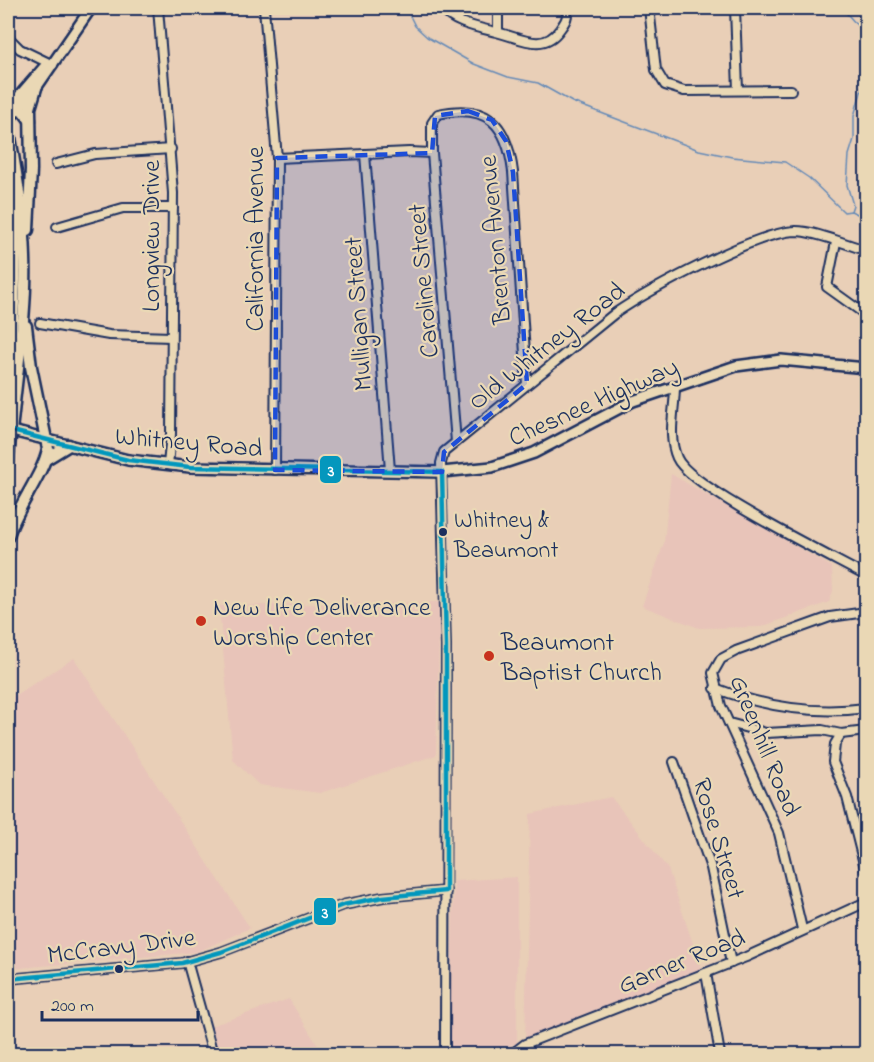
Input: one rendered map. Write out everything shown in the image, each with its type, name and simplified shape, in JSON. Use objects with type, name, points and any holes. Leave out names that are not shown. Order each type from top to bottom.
[{"type":"highway","points":[[8,463],[24,307],[25,257],[31,206],[30,120],[31,102],[36,88]]},
{"type":"highway","points":[[25,257],[10,113],[30,120]]},
{"type":"highway","points":[[8,168],[17,237],[8,386]]},
{"type":"highway","points":[[8,218],[16,275]]},
{"type":"highway","points":[[8,536],[20,504],[46,459],[48,449],[31,367],[24,307]]},
{"type":"highway","points":[[46,459],[69,445]]},
{"type":"main road","points":[[10,113],[66,44],[91,8]]},
{"type":"main road","points":[[10,113],[36,88],[51,63]]},
{"type":"main road","name":"Chesnee Highway","points":[[442,472],[492,467],[534,453],[633,401],[724,369],[767,360],[867,368]]},
{"type":"main road","name":"Whitney Road","points":[[8,430],[128,460],[168,465],[275,470],[442,472]]},
{"type":"street","name":"Longview Drive","points":[[158,8],[171,149],[173,208],[171,434],[168,465]]},
{"type":"street","name":"California Avenue","points":[[264,8],[277,158],[275,470]]},
{"type":"street","points":[[442,8],[445,14],[480,29],[498,32],[524,42],[543,43],[555,37],[568,18],[567,8]]},
{"type":"street","points":[[498,8],[498,32]]},
{"type":"street","points":[[649,8],[656,70],[665,86],[684,91],[791,90]]},
{"type":"street","points":[[735,8],[738,90]]},
{"type":"street","points":[[8,37],[21,49],[51,63]]},
{"type":"street","name":"Brenton Avenue","points":[[435,116],[455,112],[481,114],[496,124],[506,141],[513,172],[527,384]]},
{"type":"street","name":"Caroline Street","points":[[435,116],[432,123],[432,153],[456,442]]},
{"type":"street","points":[[56,164],[95,154],[171,149]]},
{"type":"street","points":[[277,158],[432,153]]},
{"type":"street","name":"Mulligan Street","points":[[365,154],[390,470]]},
{"type":"street","points":[[57,227],[123,207],[173,208]]},
{"type":"street","name":"Old Whitney Road","points":[[442,472],[444,452],[626,305],[731,252],[776,235],[794,231],[813,233],[867,250]]},
{"type":"street","points":[[836,242],[827,286],[867,315]]},
{"type":"street","points":[[40,322],[109,334],[171,338]]},
{"type":"street","points":[[675,386],[673,442],[677,458],[685,471],[723,497],[867,576]]},
{"type":"street","points":[[442,472],[446,646],[445,1054]]},
{"type":"street","name":"Greenhill Road","points":[[802,929],[779,833],[715,688],[714,668],[726,656],[830,617],[867,612]]},
{"type":"street","points":[[715,688],[754,702],[793,709],[834,711],[867,708]]},
{"type":"street","points":[[729,723],[766,733],[822,730],[841,734],[867,732]]},
{"type":"street","points":[[841,734],[833,750],[833,762],[847,798],[867,872]]},
{"type":"street","name":"Rose Street","points":[[674,762],[711,868],[731,963]]},
{"type":"street","name":"McCravy Drive","points":[[8,980],[186,962],[343,905],[383,897],[446,891]]},
{"type":"street","name":"Garner Road","points":[[512,1054],[525,1044],[731,963],[802,929],[867,902]]},
{"type":"street","points":[[186,962],[213,1054]]},
{"type":"street","points":[[706,973],[720,1054]]},
{"type":"highlighted area","points":[[468,111],[492,120],[506,141],[513,172],[527,384],[444,452],[442,472],[275,470],[277,158],[432,153],[435,116]]},
{"type":"shaded area","points":[[671,474],[832,567],[833,591],[829,602],[761,627],[699,628],[642,606],[664,543]]},
{"type":"shaded area","points":[[440,602],[436,755],[320,793],[259,785],[233,760],[219,606]]},
{"type":"shaded area","points":[[74,658],[250,928],[197,952],[8,969],[8,700]]},
{"type":"shaded area","points":[[611,797],[668,869],[702,971],[525,1042],[530,814]]},
{"type":"shaded area","points":[[517,877],[517,1043],[489,1054],[449,1054],[454,881]]},
{"type":"shaded area","points":[[289,999],[323,1054],[219,1054],[211,1026]]},
{"type":"waterway","points":[[406,8],[415,26],[427,37],[474,64],[508,77],[538,83],[572,102],[699,150],[732,157],[785,162],[809,178],[844,212],[851,211],[866,218]]},
{"type":"waterway","points":[[842,8],[863,32],[866,50]]},
{"type":"waterway","points":[[851,211],[853,205],[847,185],[849,155],[854,139],[854,116],[866,75]]},
{"type":"transit line","name":"3","points":[[8,430],[128,460],[190,467],[442,472],[446,646],[446,891],[383,897],[343,905],[221,952],[182,963],[8,979]]},
{"type":"place","name":"Whitney & Beaumont","points":[[443,532]]},
{"type":"place","name":"New Life Deliverance Worship Center","points":[[201,621]]},
{"type":"place","name":"Beaumont Baptist Church","points":[[489,656]]}]
